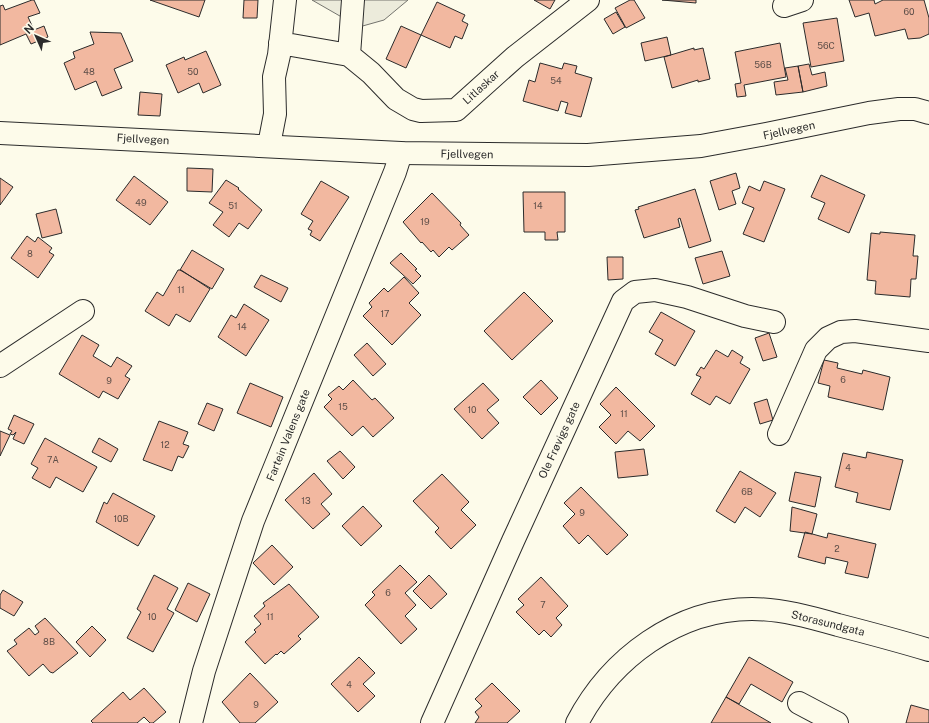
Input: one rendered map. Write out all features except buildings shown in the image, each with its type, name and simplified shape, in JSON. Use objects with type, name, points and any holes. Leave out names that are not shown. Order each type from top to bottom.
[{"type":"street","points":[[269,145],[275,114],[274,77],[285,0]]},
{"type":"street","points":[[280,43],[349,56],[353,0]]},
{"type":"street","name":"Litlaskar","points":[[349,56],[371,74],[396,99],[409,107],[421,111],[456,110],[514,57],[588,0]]},
{"type":"street","name":"Fjellvegen","points":[[0,133],[401,152],[588,155],[701,146],[869,113],[899,109],[914,109],[929,113]]},
{"type":"street","name":"Fartein Valens gate","points":[[191,723],[204,671],[253,521],[395,172],[401,152]]},
{"type":"street","name":"Ole Frøvigs gate","points":[[432,723],[513,541],[623,301],[635,292],[655,290],[687,297],[745,316],[774,322]]},
{"type":"street","points":[[0,366],[83,311]]},
{"type":"street","points":[[779,434],[816,350],[828,338],[841,332],[855,331],[929,341]]},
{"type":"street","name":"Storasundgata","points":[[577,723],[598,688],[616,669],[642,646],[674,626],[711,613],[752,609],[796,613],[929,650]]},
{"type":"street","points":[[798,703],[836,723]]},
{"type":"shaded area","points":[[312,0],[408,0],[384,20],[359,27]]}]
